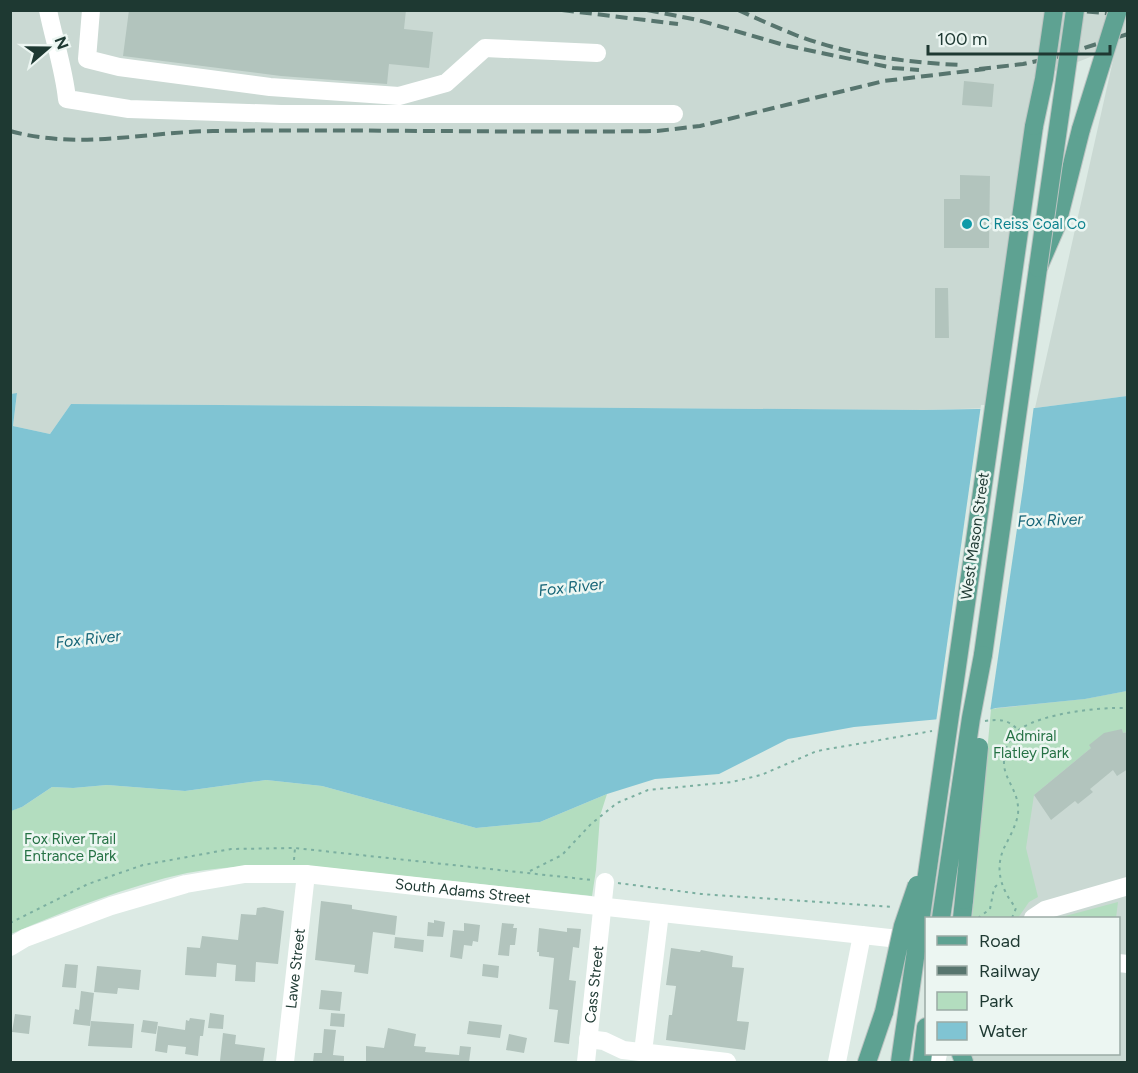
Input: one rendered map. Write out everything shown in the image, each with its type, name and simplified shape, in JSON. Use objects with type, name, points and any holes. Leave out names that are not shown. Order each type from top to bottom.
[{"type":"main road","points":[[1034,126],[1034,79],[1040,10]]},
{"type":"main road","name":"West Mason Street","points":[[900,1062],[1034,126],[1044,79],[1054,10]]},
{"type":"main road","name":"West Mason Street","points":[[941,917],[971,718],[983,655],[1075,10]]},
{"type":"main road","points":[[1038,268],[1057,224],[1087,105],[1118,10]]},
{"type":"main road","points":[[962,917],[981,720],[983,655]]},
{"type":"main road","points":[[867,1062],[884,1012],[903,926],[931,844]]},
{"type":"main road","points":[[922,1062],[925,1041]]},
{"type":"street","points":[[48,10],[68,99],[129,109],[281,114],[674,114]]},
{"type":"street","points":[[87,59],[91,10]]},
{"type":"street","points":[[58,56],[87,59],[119,67],[270,87],[399,96],[446,83],[485,48],[597,53]]},
{"type":"street","name":"South Adams Street","points":[[10,947],[25,938],[111,906],[186,884],[245,874],[306,874],[925,942]]},
{"type":"street","name":"Lawe Street","points":[[285,1062],[306,874]]},
{"type":"street","name":"Cass Street","points":[[586,1062],[605,882]]},
{"type":"street","points":[[1034,917],[1045,910],[1128,886]]},
{"type":"street","points":[[643,1052],[660,913]]},
{"type":"street","points":[[837,1062],[862,935]]},
{"type":"street","points":[[588,1039],[604,1041],[623,1050],[726,1062]]},
{"type":"path","points":[[1012,917],[1016,908],[1008,899],[1000,882],[1002,852],[1018,815],[1017,795],[1006,774],[1004,762],[1008,744],[1018,730],[1053,717],[1090,710],[1128,708]]},
{"type":"path","points":[[979,722],[1000,718],[1013,724],[1018,730]]},
{"type":"path","points":[[527,873],[562,855],[591,824],[617,803],[648,790],[732,782],[761,775],[817,751],[936,730]]},
{"type":"path","points":[[978,917],[990,909],[994,888],[1000,882]]},
{"type":"shaded area","points":[[11,11],[1127,11],[1127,396],[1035,408],[1116,47],[1034,79],[1034,126],[994,408],[923,410],[71,404],[50,434],[13,426],[17,394],[11,394]]},
{"type":"shaded area","points":[[1127,691],[1127,1062],[972,1062],[971,1055],[1120,1055],[1120,917],[976,917],[996,708],[1085,699]]},
{"type":"green space","name":"Admiral Flatley Park","points":[[1127,691],[1127,732],[1123,733],[1122,729],[1091,748],[1034,795],[1026,848],[1038,897],[1029,902],[1019,917],[972,917],[991,709],[1085,699]]},
{"type":"green space","name":"Fox River Trail Entrance Park","points":[[266,780],[322,786],[476,828],[540,822],[607,794],[600,816],[592,896],[301,865],[244,866],[187,873],[142,885],[75,908],[11,934],[10,811],[22,807],[52,787],[107,785],[185,791]]},
{"type":"green space","points":[[1118,902],[1116,917],[1062,917]]},
{"type":"water","name":"Fox River","points":[[17,393],[13,426],[50,434],[71,404],[923,410],[1035,408],[1127,396],[1127,691],[1085,699],[996,708],[962,717],[854,727],[788,739],[719,774],[655,779],[607,794],[540,822],[476,828],[322,786],[266,780],[185,791],[107,785],[52,787],[22,807],[11,811],[11,394]]},
{"type":"pier","points":[[981,405],[1034,405],[1023,488],[990,712],[962,720],[936,722]]},
{"type":"building","points":[[129,10],[406,10],[404,29],[433,32],[429,68],[389,64],[387,84],[281,76],[123,56]]},
{"type":"building","points":[[964,81],[994,84],[992,107],[962,105]]},
{"type":"building","name":"C Reiss Coal Co","points":[[960,175],[990,176],[989,248],[944,248],[944,199],[960,199]]},
{"type":"building","points":[[935,288],[948,288],[949,338],[935,338]]},
{"type":"building","points":[[1122,729],[1123,733],[1128,732],[1128,769],[1117,776],[1113,770],[1090,789],[1093,792],[1078,804],[1075,801],[1051,820],[1034,795],[1091,748],[1089,745],[1104,733]]},
{"type":"building","points":[[321,901],[352,905],[352,909],[397,916],[395,935],[373,932],[368,974],[354,972],[355,965],[315,960]]},
{"type":"building","points":[[257,908],[284,911],[278,964],[256,962],[255,982],[235,981],[236,965],[217,963],[216,977],[185,975],[187,947],[200,948],[202,936],[238,940],[241,914],[256,915]]},
{"type":"building","points":[[434,920],[445,922],[443,937],[427,936],[428,922],[434,923]]},
{"type":"building","points":[[464,923],[480,925],[478,942],[473,941],[472,946],[464,945],[462,959],[450,957],[453,930],[464,931]]},
{"type":"building","points":[[502,923],[514,924],[513,928],[517,928],[515,945],[510,945],[509,956],[498,955]]},
{"type":"building","points":[[539,928],[567,932],[567,928],[581,929],[579,948],[573,947],[569,980],[576,981],[569,1044],[554,1042],[558,1010],[549,1009],[554,958],[539,956],[537,952]]},
{"type":"building","points":[[395,937],[424,940],[423,952],[394,948]]},
{"type":"building","points":[[671,948],[700,952],[701,950],[733,956],[732,967],[744,968],[737,1021],[749,1022],[745,1050],[666,1040],[676,986],[666,985]]},
{"type":"building","points":[[65,964],[78,965],[76,988],[62,987]]},
{"type":"building","points":[[483,964],[499,966],[498,978],[482,976]]},
{"type":"building","points":[[97,966],[141,970],[139,990],[118,988],[117,994],[94,992]]},
{"type":"building","points":[[321,990],[342,992],[340,1011],[319,1009]]},
{"type":"building","points":[[81,991],[94,993],[90,1026],[73,1024],[75,1009],[79,1010]]},
{"type":"building","points":[[210,1013],[224,1015],[223,1029],[208,1028]]},
{"type":"building","points":[[331,1013],[345,1014],[344,1027],[330,1026]]},
{"type":"building","points":[[15,1014],[31,1016],[29,1034],[12,1032]]},
{"type":"building","points":[[190,1018],[205,1020],[203,1036],[200,1036],[198,1056],[185,1054],[186,1047],[168,1045],[167,1053],[155,1051],[158,1026],[185,1030],[186,1020],[189,1021]]},
{"type":"building","points":[[143,1020],[158,1022],[156,1034],[141,1032]]},
{"type":"building","points":[[91,1021],[134,1024],[132,1048],[88,1046]]},
{"type":"building","points":[[469,1021],[502,1025],[500,1038],[467,1034]]},
{"type":"building","points":[[388,1028],[416,1034],[414,1046],[426,1047],[425,1052],[459,1055],[460,1046],[471,1047],[469,1062],[366,1062],[366,1046],[384,1048]]},
{"type":"building","points":[[324,1029],[336,1030],[333,1055],[344,1056],[344,1062],[313,1062],[314,1053],[322,1053]]},
{"type":"building","points":[[223,1033],[236,1035],[235,1044],[265,1048],[263,1062],[220,1061]]},
{"type":"building","points":[[509,1034],[527,1038],[524,1053],[506,1050]]},
{"type":"railway","points":[[562,10],[678,24]]},
{"type":"railway","points":[[647,10],[698,20],[784,45],[893,68],[919,70]]},
{"type":"railway","points":[[738,10],[798,36],[838,48],[900,60],[963,65]]},
{"type":"railway","points":[[1069,10],[1128,15]]},
{"type":"railway","points":[[979,69],[1023,64],[1056,57],[1128,34]]},
{"type":"railway","points":[[10,131],[35,136],[86,140],[213,131],[657,131],[700,126],[884,81],[985,69]]},
{"type":"place","name":"C Reiss Coal Co","points":[[967,224]]}]
